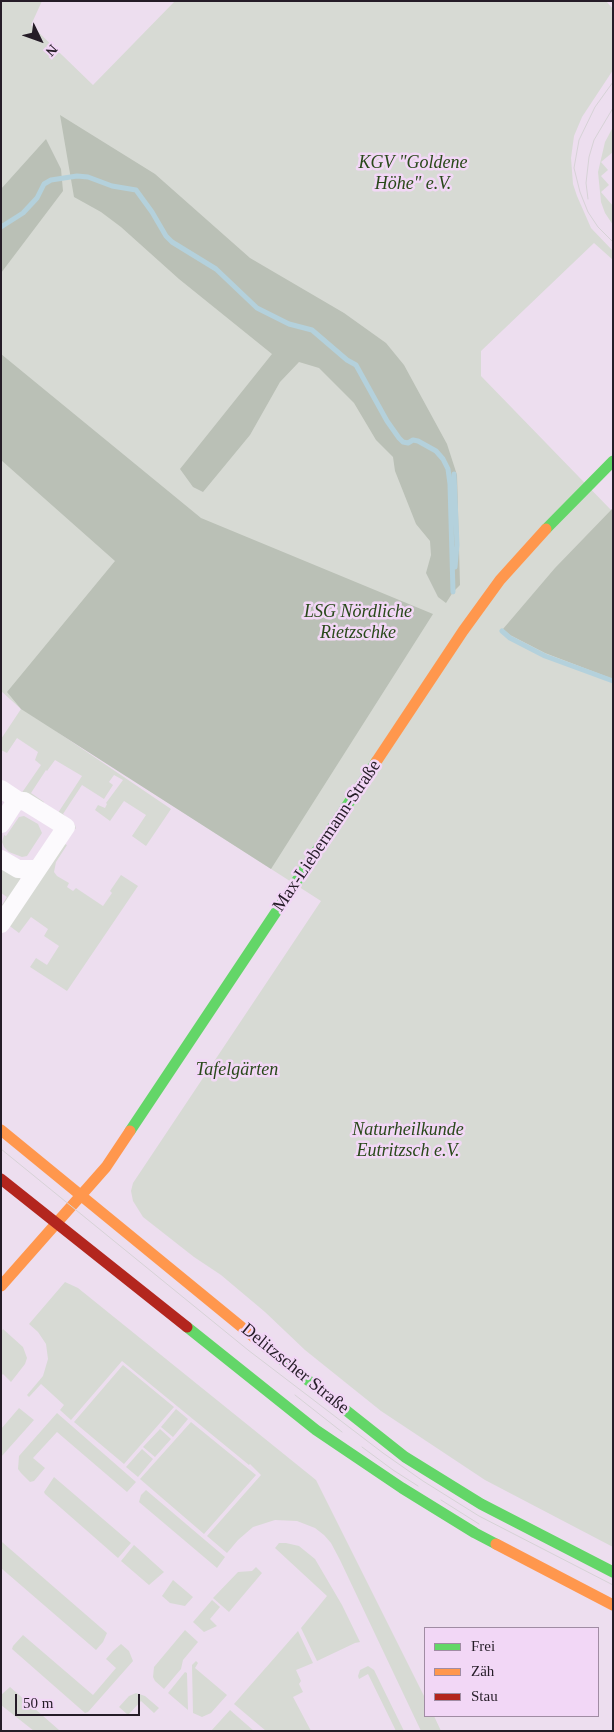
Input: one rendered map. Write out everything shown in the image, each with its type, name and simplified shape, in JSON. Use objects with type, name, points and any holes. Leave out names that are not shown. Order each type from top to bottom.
[{"type":"main road","name":"Max-Liebermann-Straße","points":[[1,1286],[102,1173],[463,631],[500,580],[531,544],[613,461]]},
{"type":"main road","name":"Delitzscher Straße","points":[[1,1130],[266,1347],[405,1457],[481,1504],[613,1572]]},
{"type":"main road","name":"Delitzscher Straße","points":[[1,1179],[323,1435],[402,1488],[475,1533],[613,1605]]},
{"type":"street","points":[[1,790],[19,801],[24,801],[66,827],[1,924]]},
{"type":"street","points":[[1,824],[14,804],[19,801]]},
{"type":"street","points":[[1,860],[18,869],[38,869]]},
{"type":"green space","name":"LSG Nördliche Rietzschke","points":[[1,1],[42,1],[31,25],[93,85],[175,1],[606,1],[613,9],[613,70],[582,117],[574,136],[571,158],[573,184],[577,196],[591,228],[613,251],[613,260],[594,243],[481,351],[481,376],[611,510],[613,508],[613,1547],[485,1480],[381,1411],[305,1350],[265,1312],[221,1275],[194,1257],[143,1217],[133,1201],[131,1191],[133,1183],[321,901],[53,729],[171,809],[146,846],[132,836],[146,815],[124,801],[110,821],[95,810],[98,805],[105,808],[106,803],[123,780],[114,775],[109,782],[113,785],[104,799],[82,785],[63,814],[75,825],[76,829],[56,816],[82,776],[55,760],[31,793],[44,802],[41,807],[21,794],[41,765],[35,760],[38,752],[17,738],[7,753],[1,750],[1,739],[21,709],[1,691]]},
{"type":"green space","points":[[60,115],[155,174],[250,258],[344,313],[386,343],[404,365],[447,444],[457,475],[460,585],[446,603],[438,597],[426,573],[431,555],[430,541],[416,524],[395,471],[393,457],[376,440],[354,403],[319,368],[299,362],[280,382],[250,435],[203,492],[193,487],[180,469],[272,354],[179,279],[121,227],[101,212],[74,197]]},
{"type":"green space","points":[[613,127],[613,152],[601,162],[608,170],[601,176],[609,185],[601,192],[613,206],[613,225],[605,213],[601,202],[598,172],[605,142]]},
{"type":"green space","points":[[46,139],[61,169],[63,191],[1,273],[1,189]]},
{"type":"green space","points":[[1,354],[201,518],[433,614],[271,869],[21,709],[7,692],[115,561],[1,460]]},
{"type":"green space","points":[[613,508],[613,679],[545,653],[510,635],[503,629],[555,568]]},
{"type":"green space","points":[[24,816],[38,824],[42,833],[27,856],[22,857],[9,852],[2,842],[4,835],[6,836],[19,817]]},
{"type":"green space","points":[[61,842],[67,845],[56,862],[54,872],[69,883],[67,887],[73,891],[76,888],[103,906],[121,875],[138,886],[67,991],[30,967],[36,958],[47,965],[59,946],[44,936],[48,929],[31,917],[19,933],[7,924]]},
{"type":"green space","points":[[1,866],[24,881],[6,908],[2,905],[7,897],[1,893]]},
{"type":"green space","points":[[65,1282],[78,1288],[316,1480],[424,1696],[424,1717],[434,1717],[441,1731],[421,1731],[340,1560],[331,1543],[324,1535],[315,1528],[297,1521],[275,1520],[253,1527],[227,1553],[207,1536],[261,1475],[250,1464],[122,1361],[71,1420],[60,1410],[64,1405],[41,1384],[29,1397],[27,1395],[43,1376],[48,1359],[46,1344],[38,1332],[29,1324]]},
{"type":"green space","points":[[3,1329],[23,1347],[27,1358],[25,1364],[11,1382],[3,1374],[1,1376],[1,1332]]},
{"type":"green space","points":[[123,1365],[174,1407],[124,1464],[74,1422]]},
{"type":"green space","points":[[19,1408],[34,1420],[1,1457],[1,1429]]},
{"type":"green space","points":[[176,1409],[188,1419],[173,1437],[161,1427]]},
{"type":"green space","points":[[57,1413],[136,1482],[127,1492],[57,1432],[33,1458],[45,1468],[34,1481],[30,1482],[21,1473],[18,1469],[19,1456]]},
{"type":"green space","points":[[191,1422],[256,1475],[204,1534],[140,1479]]},
{"type":"green space","points":[[160,1429],[171,1439],[155,1457],[143,1447]]},
{"type":"green space","points":[[142,1449],[153,1459],[138,1477],[126,1467]]},
{"type":"green space","points":[[54,1477],[131,1543],[118,1558],[45,1494],[44,1492]]},
{"type":"green space","points":[[146,1490],[225,1557],[217,1568],[139,1502],[141,1495]]},
{"type":"green space","points":[[2,1542],[107,1633],[103,1642],[96,1650],[1,1568]]},
{"type":"green space","points":[[279,1543],[299,1546],[315,1559],[342,1605],[360,1642],[317,1661],[301,1628],[327,1596],[275,1548]]},
{"type":"green space","points":[[134,1545],[164,1572],[149,1585],[121,1561]]},
{"type":"green space","points":[[256,1567],[262,1573],[229,1612],[213,1598],[238,1572],[252,1571]]},
{"type":"green space","points":[[173,1580],[193,1597],[185,1606],[170,1603],[162,1596]]},
{"type":"green space","points":[[212,1600],[220,1607],[210,1619],[217,1626],[204,1632],[193,1622]]},
{"type":"green space","points":[[185,1630],[198,1642],[183,1660],[181,1669],[164,1689],[153,1677],[154,1667]]},
{"type":"green space","points":[[298,1631],[313,1663],[296,1670],[303,1692],[293,1697],[311,1731],[266,1731],[234,1704]]},
{"type":"green space","points":[[23,1635],[93,1695],[116,1668],[106,1659],[121,1644],[129,1651],[133,1661],[88,1712],[85,1713],[12,1649]]},
{"type":"green space","points":[[196,1661],[198,1663],[195,1668],[227,1695],[211,1713],[202,1717],[193,1713],[192,1665]]},
{"type":"green space","points":[[368,1666],[374,1670],[404,1731],[396,1731],[368,1674],[359,1679],[360,1670]]},
{"type":"green space","points":[[185,1672],[187,1673],[188,1710],[168,1693]]},
{"type":"green space","points":[[10,1687],[60,1731],[34,1731],[1,1705],[1,1695]]},
{"type":"green space","points":[[136,1693],[145,1696],[159,1708],[154,1713],[141,1701],[128,1715],[119,1707],[129,1696]]},
{"type":"green space","points":[[230,1710],[254,1731],[211,1731]]},
{"type":"waterway","points":[[1,227],[23,213],[37,198],[44,184],[51,180],[77,176],[88,177],[112,186],[136,190],[166,236],[172,242],[216,269],[257,308],[289,324],[312,330],[347,360],[356,365],[387,421],[399,438],[403,442],[408,443],[413,440],[418,441],[436,451],[448,469],[453,592]]},
{"type":"waterway","points":[[454,474],[457,545],[455,567]]},
{"type":"waterway","points":[[502,631],[510,638],[545,656],[613,681]]},
{"type":"tram line","points":[[613,82],[595,107],[579,140],[574,168],[580,192],[588,212],[598,227],[613,242]]},
{"type":"tram line","points":[[588,199],[586,183],[589,157],[594,140],[613,108]]},
{"type":"tram line","points":[[1,1149],[248,1350],[383,1453],[479,1516],[613,1585]]},
{"type":"tram line","points":[[295,1395],[342,1432]]},
{"type":"tram line","points":[[362,1447],[418,1486]]},
{"type":"tram line","points":[[441,1500],[479,1524]]},
{"type":"traffic: fast","points":[[546,529],[613,461]]},
{"type":"traffic: fast","points":[[130,1131],[376,762]]},
{"type":"traffic: fast","points":[[187,1327],[316,1430],[402,1488],[496,1544]]},
{"type":"traffic: fast","points":[[266,1347],[405,1457],[481,1504],[613,1572]]},
{"type":"traffic: slow","points":[[376,762],[463,631],[500,580],[546,529]]},
{"type":"traffic: slow","points":[[1,1130],[266,1347]]},
{"type":"traffic: slow","points":[[1,1286],[106,1167],[130,1131]]},
{"type":"traffic: slow","points":[[496,1544],[613,1605]]},
{"type":"traffic: jam","points":[[1,1179],[187,1327]]},
{"type":"park label","name":"KGV \"Goldene Höhe\" e.V.","points":[[413,173]]},
{"type":"park label","name":"Tafelgärten","points":[[237,1070]]},
{"type":"park label","name":"Naturheilkunde Eutritzsch e.V.","points":[[408,1140]]}]
